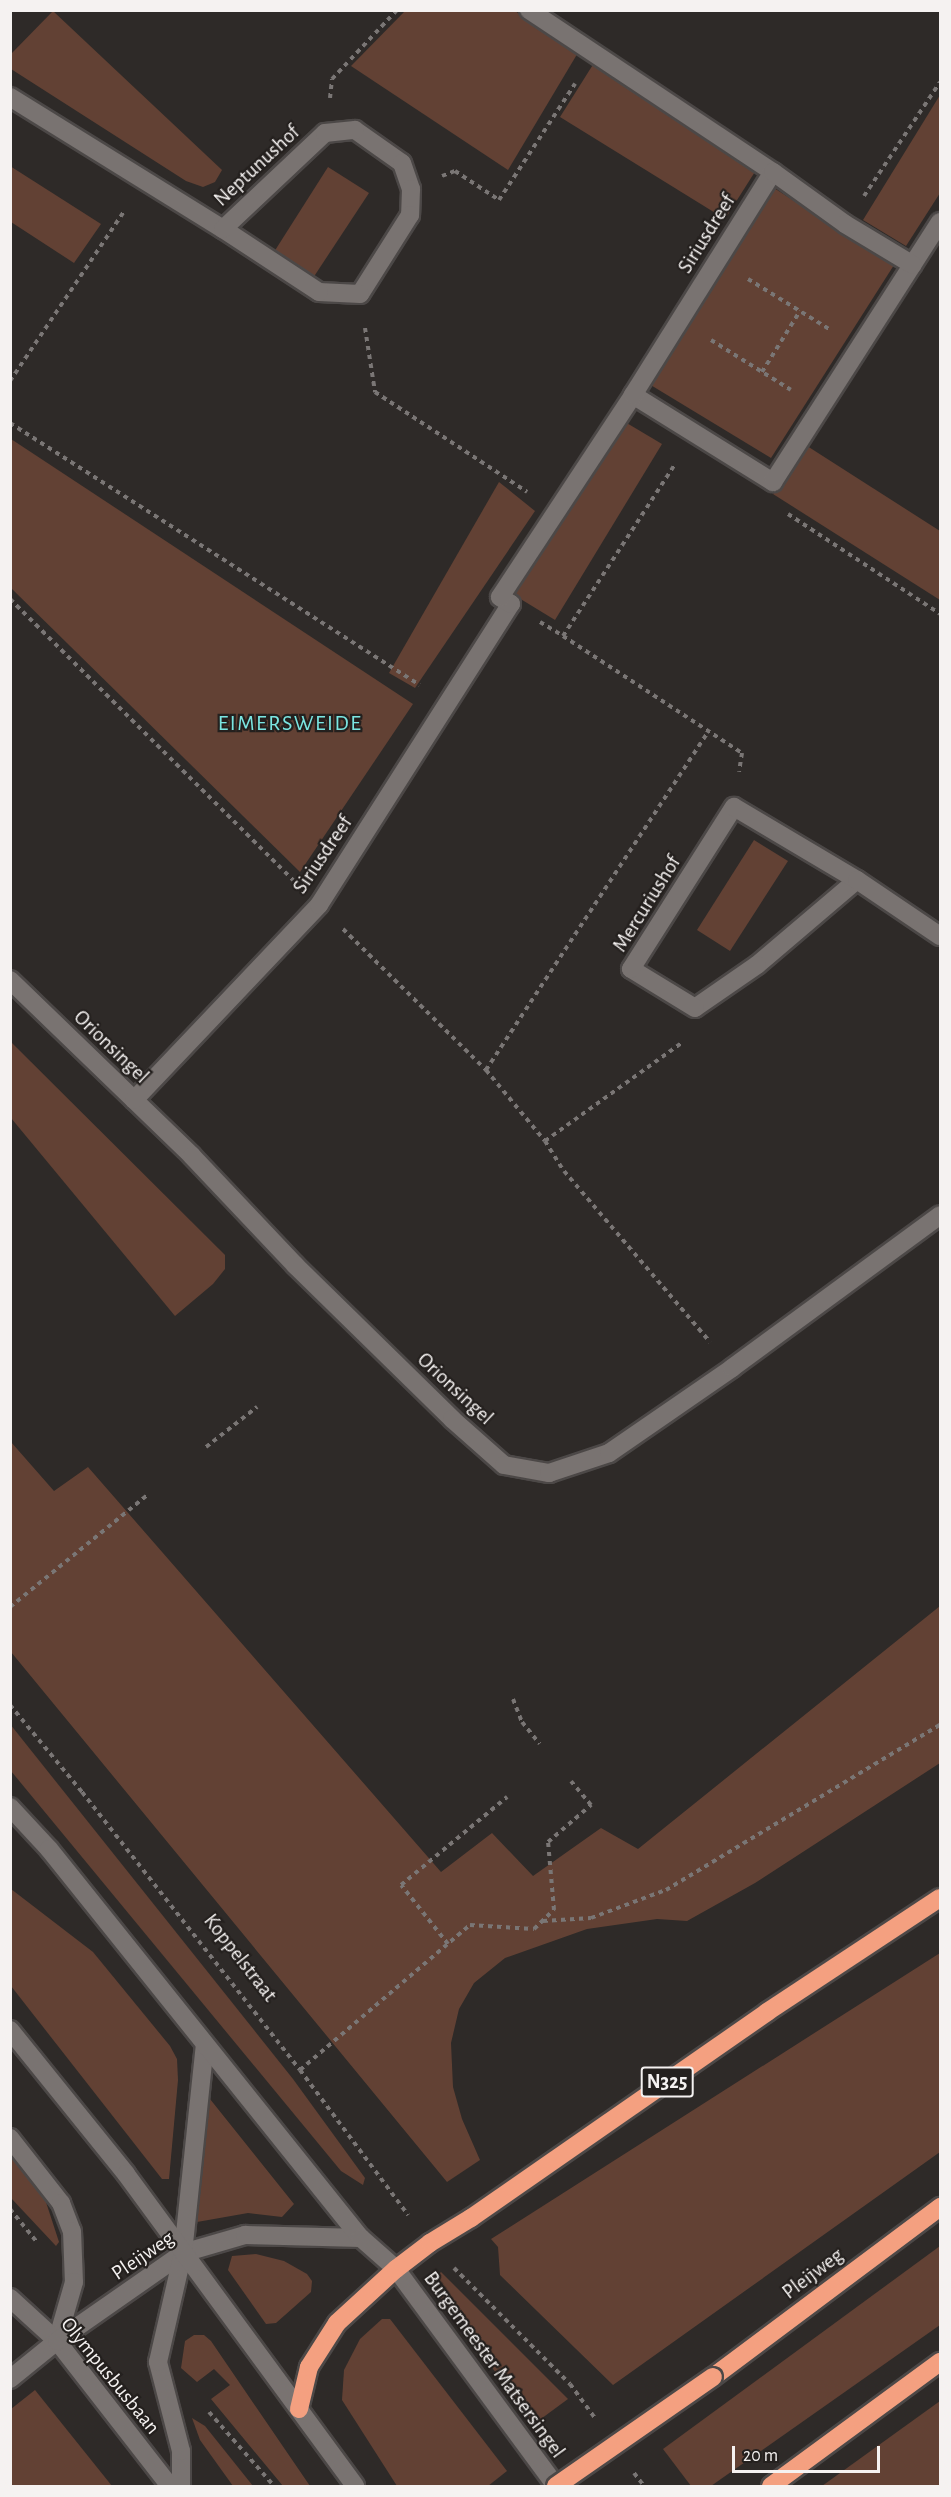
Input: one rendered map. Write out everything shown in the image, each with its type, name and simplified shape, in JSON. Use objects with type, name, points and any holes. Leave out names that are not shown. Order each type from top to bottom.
[{"type":"highway","name":"N325","points":[[299,2409],[309,2367],[337,2322],[396,2269],[429,2243],[471,2218],[767,2012],[940,1898]]},
{"type":"highway","name":"Pleijweg","points":[[556,2487],[713,2377],[940,2207]]},
{"type":"highway","points":[[777,2482],[940,2362]]},
{"type":"street","points":[[529,10],[773,172],[845,224],[913,265]]},
{"type":"street","name":"Neptunushof","points":[[10,97],[223,229],[319,292],[360,294],[410,215],[411,189],[402,163],[355,130],[325,133],[223,229]]},
{"type":"street","name":"Siriusdreef","points":[[134,1100],[319,905],[511,604],[500,597],[633,395],[773,172]]},
{"type":"street","points":[[633,395],[773,482],[940,222]]},
{"type":"street","points":[[734,807],[857,880],[940,936]]},
{"type":"street","name":"Mercuriushof","points":[[734,807],[631,969],[695,1008],[757,965],[857,880]]},
{"type":"street","name":"Orionsingel","points":[[10,980],[192,1156],[295,1265],[452,1419],[504,1465],[549,1473],[609,1453],[732,1368],[940,1215]]},
{"type":"street","points":[[10,1807],[49,1849],[361,2238],[396,2269]]},
{"type":"street","points":[[10,2030],[126,2174],[355,2487]]},
{"type":"street","points":[[181,2487],[181,2451],[158,2362],[183,2253],[205,2045]]},
{"type":"street","points":[[10,2138],[61,2203],[72,2231],[74,2282],[57,2341]]},
{"type":"street","name":"Pleijweg","points":[[10,2379],[57,2341],[183,2253],[245,2235],[361,2238]]},
{"type":"street","name":"Burgemeester Matsersingel","points":[[396,2269],[556,2487]]},
{"type":"street","name":"Olympusbusbaan","points":[[10,2298],[57,2341],[170,2487]]},
{"type":"path","points":[[325,133],[332,79],[397,10]]},
{"type":"path","points":[[411,189],[455,171],[498,200],[595,53]]},
{"type":"path","points":[[845,224],[940,82]]},
{"type":"path","points":[[10,381],[145,180]]},
{"type":"path","points":[[717,260],[860,348]]},
{"type":"path","points":[[360,294],[375,392],[556,512]]},
{"type":"path","points":[[762,372],[800,311]]},
{"type":"path","points":[[679,320],[820,409]]},
{"type":"path","points":[[10,423],[447,703]]},
{"type":"path","points":[[563,636],[695,434]]},
{"type":"path","points":[[773,482],[763,497],[940,614]]},
{"type":"path","points":[[10,599],[486,1070],[545,1141],[564,1171],[732,1368]]},
{"type":"path","points":[[511,604],[563,636],[707,733],[742,753],[734,807]]},
{"type":"path","points":[[486,1070],[707,733]]},
{"type":"path","points":[[545,1141],[688,1039]]},
{"type":"path","points":[[206,1447],[257,1407]]},
{"type":"path","points":[[10,1607],[146,1496]]},
{"type":"path","points":[[513,1699],[522,1722],[540,1744]]},
{"type":"path","name":"Koppelstraat","points":[[10,1705],[82,1792],[300,2070],[429,2243]]},
{"type":"path","points":[[542,1921],[591,1918],[666,1890],[940,1725]]},
{"type":"path","points":[[300,2070],[470,1925],[534,1929],[554,1910],[548,1842],[591,1805],[571,1780]]},
{"type":"path","points":[[448,1944],[401,1885],[507,1797]]},
{"type":"path","name":"Burgemeester Matsersingel","points":[[429,2243],[570,2384],[597,2421]]},
{"type":"path","points":[[204,2408],[228,2431],[274,2487]]},
{"type":"path","points":[[631,2468],[644,2487]]},
{"type":"shaded area","points":[[53,11],[222,170],[215,182],[203,187],[186,181],[11,69],[11,54]]},
{"type":"shaded area","points":[[405,11],[515,11],[579,51],[508,170],[351,66]]},
{"type":"shaded area","points":[[594,63],[758,167],[725,219],[560,117]]},
{"type":"shaded area","points":[[940,95],[940,193],[906,246],[863,220]]},
{"type":"shaded area","points":[[10,166],[101,224],[74,263],[11,222]]},
{"type":"shaded area","points":[[328,167],[369,193],[313,278],[274,252]]},
{"type":"shaded area","points":[[774,188],[894,265],[771,458],[649,384]]},
{"type":"shaded area","points":[[620,419],[662,444],[555,620],[514,595]]},
{"type":"shaded area","points":[[11,439],[413,704],[300,872],[11,588]]},
{"type":"shaded area","points":[[804,444],[940,531],[940,600],[773,494]]},
{"type":"shaded area","points":[[499,482],[535,511],[415,688],[389,673]]},
{"type":"shaded area","points":[[754,840],[788,861],[730,951],[697,930]]},
{"type":"shaded area","points":[[10,1041],[225,1255],[225,1269],[213,1284],[175,1316],[11,1118]]},
{"type":"shaded area","points":[[11,1442],[54,1491],[88,1467],[441,1872],[492,1833],[533,1876],[601,1828],[638,1849],[940,1606],[940,1763],[755,1883],[687,1921],[657,1919],[587,1929],[505,1958],[474,1983],[459,2009],[451,2043],[453,2087],[462,2119],[480,2160],[447,2182],[11,1652]]},
{"type":"shaded area","points":[[10,1724],[293,2079],[365,2178],[363,2185],[341,2171],[11,1771]]},
{"type":"shaded area","points":[[11,1889],[93,1952],[170,2046],[177,2059],[178,2080],[169,2179],[162,2179],[11,1986]]},
{"type":"shaded area","points":[[940,1953],[940,2152],[613,2385],[500,2275],[498,2247],[491,2239]]},
{"type":"shaded area","points":[[210,2099],[294,2204],[282,2217],[248,2213],[197,2222]]},
{"type":"shaded area","points":[[11,2156],[45,2199],[59,2242],[56,2246],[11,2198]]},
{"type":"shaded area","points":[[940,2246],[940,2325],[711,2486],[691,2486],[663,2449]]},
{"type":"shaded area","points":[[256,2254],[284,2261],[307,2274],[312,2281],[311,2292],[276,2323],[266,2324],[228,2270],[232,2256]]},
{"type":"shaded area","points":[[441,2272],[568,2399],[534,2424],[429,2283]]},
{"type":"shaded area","points":[[382,2319],[390,2319],[507,2471],[488,2486],[397,2486],[342,2400],[344,2370],[360,2339]]},
{"type":"shaded area","points":[[194,2335],[204,2335],[211,2341],[310,2486],[283,2486],[211,2399],[230,2385],[214,2369],[197,2382],[181,2368],[185,2341]]},
{"type":"shaded area","points":[[35,2390],[112,2486],[11,2486],[11,2409]]},
{"type":"shaded area","points":[[940,2401],[940,2486],[822,2486]]},
{"type":"shaded area","points":[[192,2418],[205,2426],[253,2486],[233,2486],[200,2440]]},
{"type":"district","name":"EIMERSWEIDE","points":[[290,724]]}]
